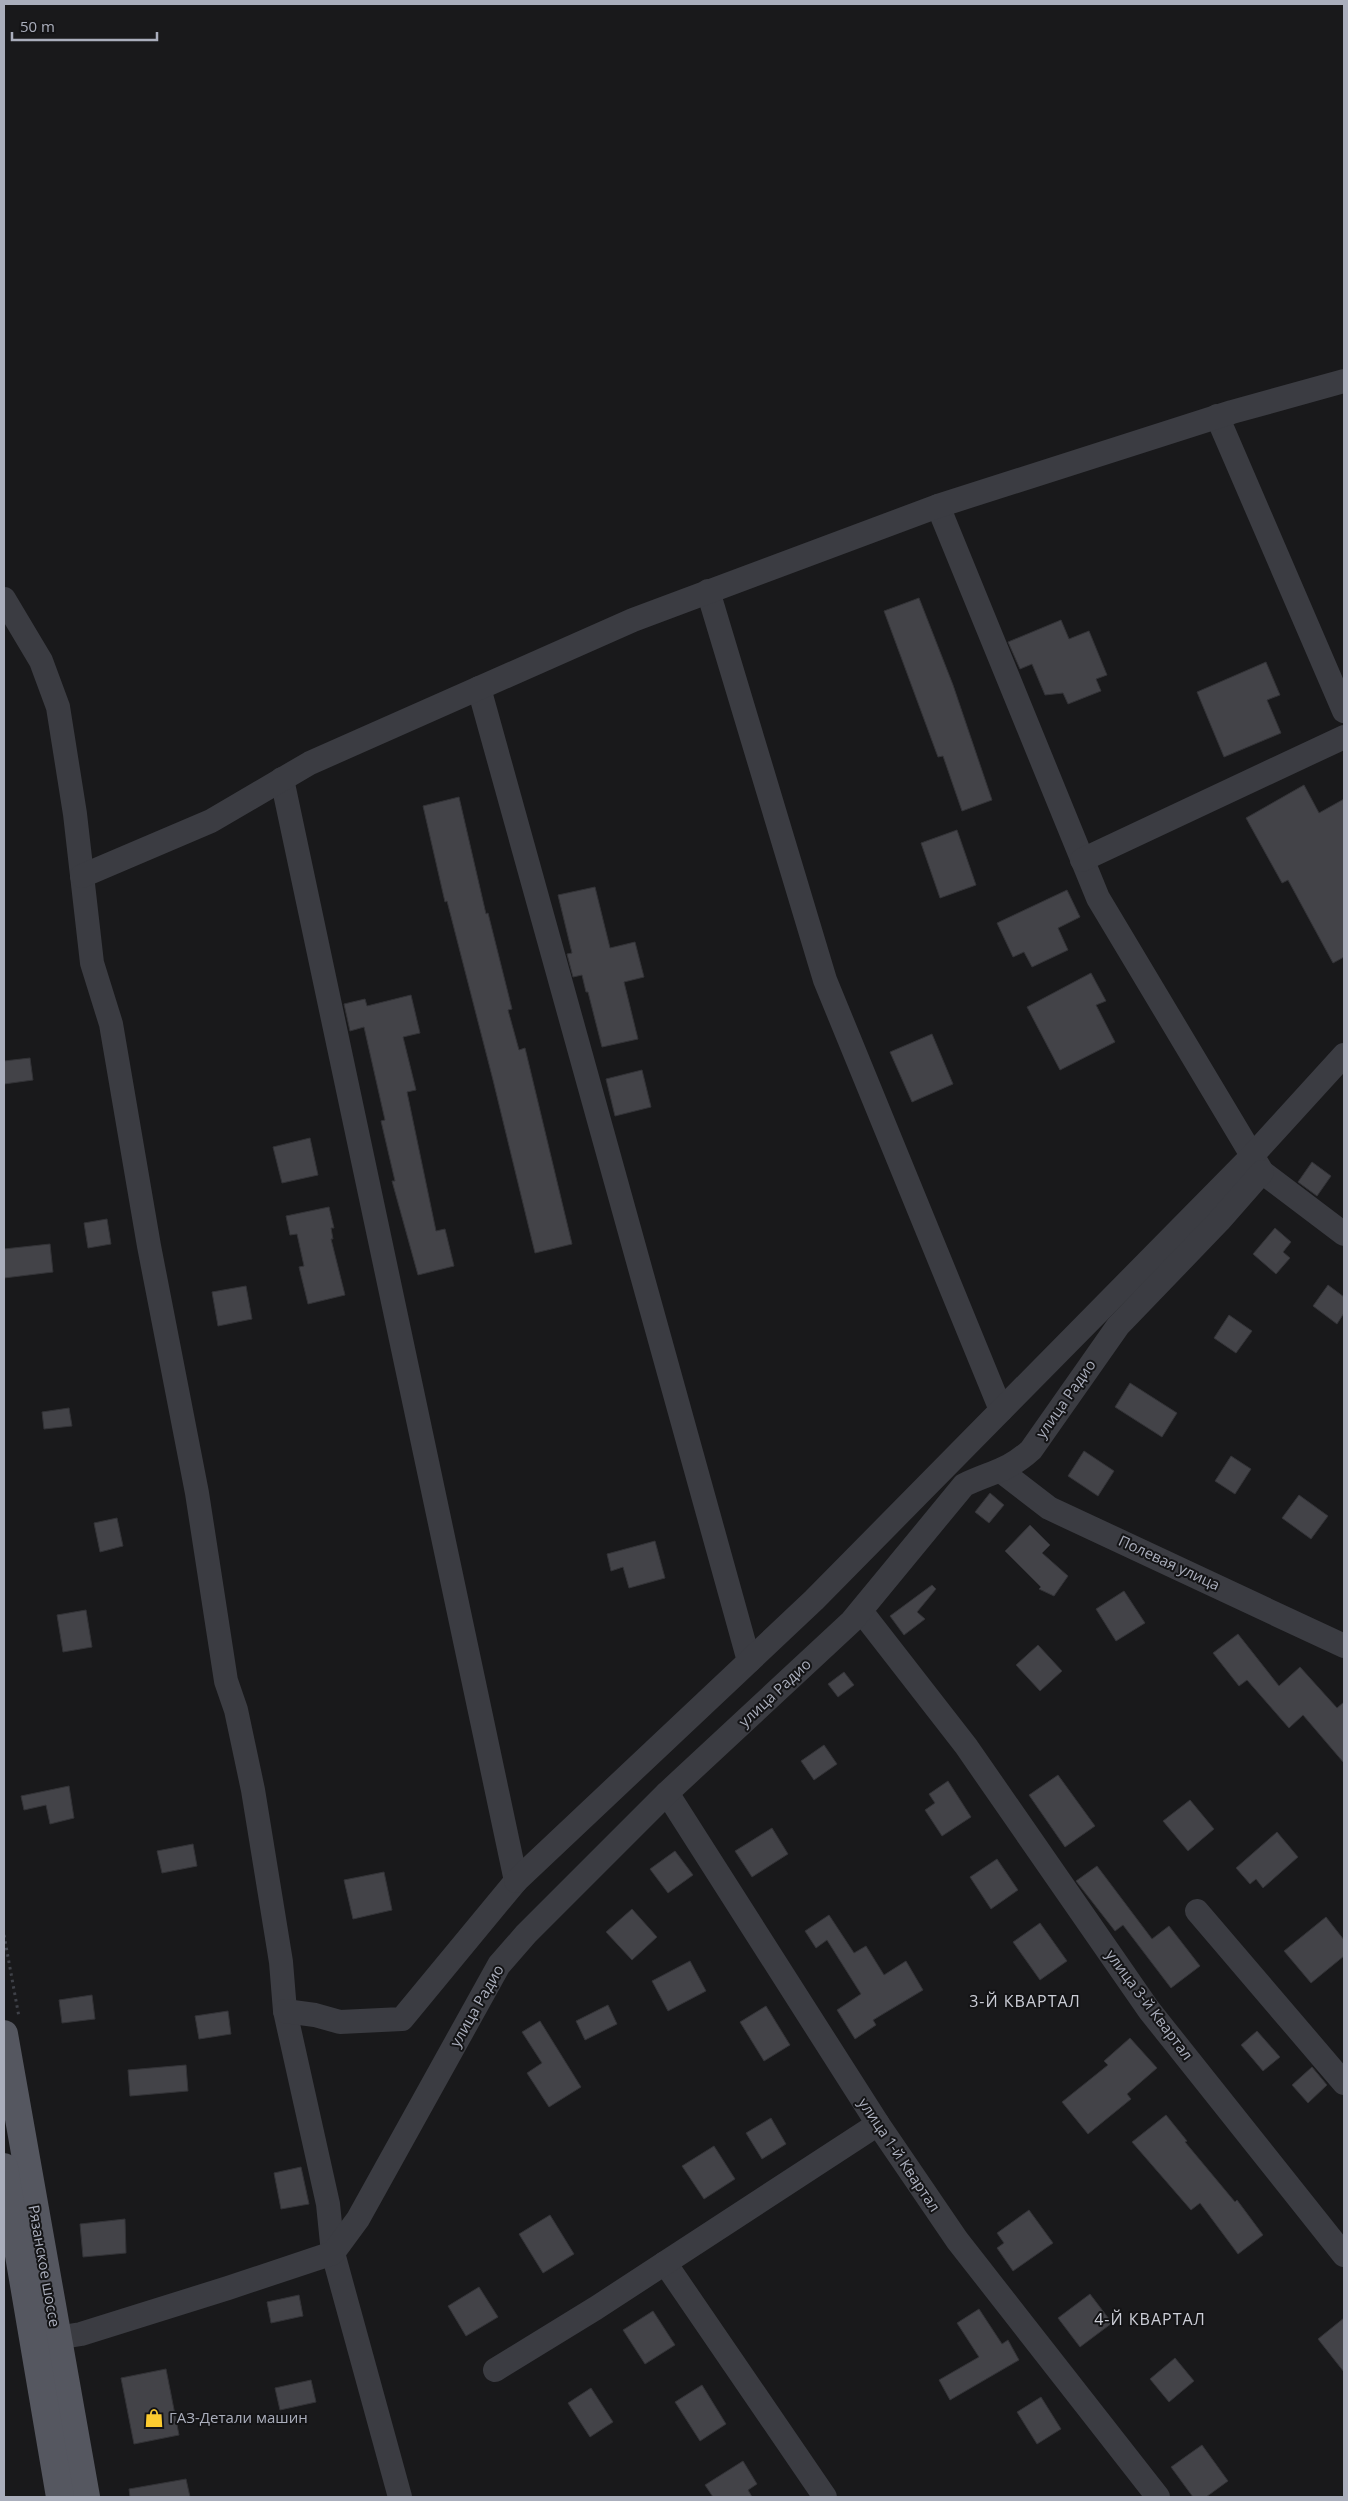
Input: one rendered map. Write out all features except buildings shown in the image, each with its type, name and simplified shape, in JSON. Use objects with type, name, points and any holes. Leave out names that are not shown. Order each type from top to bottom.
[{"type":"main road","name":"Рязанское шоссе","points":[[4,2034],[56,2338],[86,2497]]},
{"type":"main road","name":"Рязанское шоссе","points":[[4,2167],[60,2497]]},
{"type":"street","points":[[82,876],[211,822],[310,763],[633,620],[938,506],[1218,416],[1344,381]]},
{"type":"street","points":[[1218,416],[1344,711]]},
{"type":"street","points":[[938,506],[1098,898],[1257,1164],[1344,1234]]},
{"type":"street","points":[[708,591],[825,980],[1001,1410]]},
{"type":"street","points":[[4,599],[41,661],[58,707],[75,814],[92,963],[111,1024],[149,1246],[197,1493],[226,1681],[236,1710],[253,1790],[281,1962],[285,2010],[328,2204],[333,2253],[400,2497]]},
{"type":"street","points":[[479,688],[749,1661]]},
{"type":"street","points":[[1082,860],[1344,737]]},
{"type":"street","points":[[282,779],[516,1881]]},
{"type":"street","points":[[285,2010],[315,2015],[340,2022],[402,2019],[516,1881],[814,1600],[1001,1410],[1257,1164],[1344,1055]]},
{"type":"street","name":"улица Радио","points":[[333,2253],[358,2219],[499,1965],[526,1934],[667,1793],[861,1611],[964,1485],[988,1473],[1001,1471],[1015,1464],[1030,1450],[1118,1326],[1219,1221],[1257,1164]]},
{"type":"street","name":"Полевая улица","points":[[1001,1471],[1049,1508],[1344,1646]]},
{"type":"street","name":"улица 3-й Квартал","points":[[861,1611],[966,1746],[1149,2010],[1344,2255]]},
{"type":"street","name":"улица 1-й Квартал","points":[[667,1793],[878,2124],[957,2240],[1158,2497]]},
{"type":"street","points":[[1197,1912],[1344,2083]]},
{"type":"street","points":[[495,2370],[666,2263],[878,2124]]},
{"type":"street","points":[[56,2338],[81,2334],[109,2326],[333,2253]]},
{"type":"street","points":[[666,2263],[826,2497]]},
{"type":"place","name":"ГАЗ-Детали машин","points":[[154,2418]]},
{"type":"district","name":"3-Й КВАРТАЛ","points":[[1025,2001]]},
{"type":"district","name":"4-Й КВАРТАЛ","points":[[1150,2319]]}]
